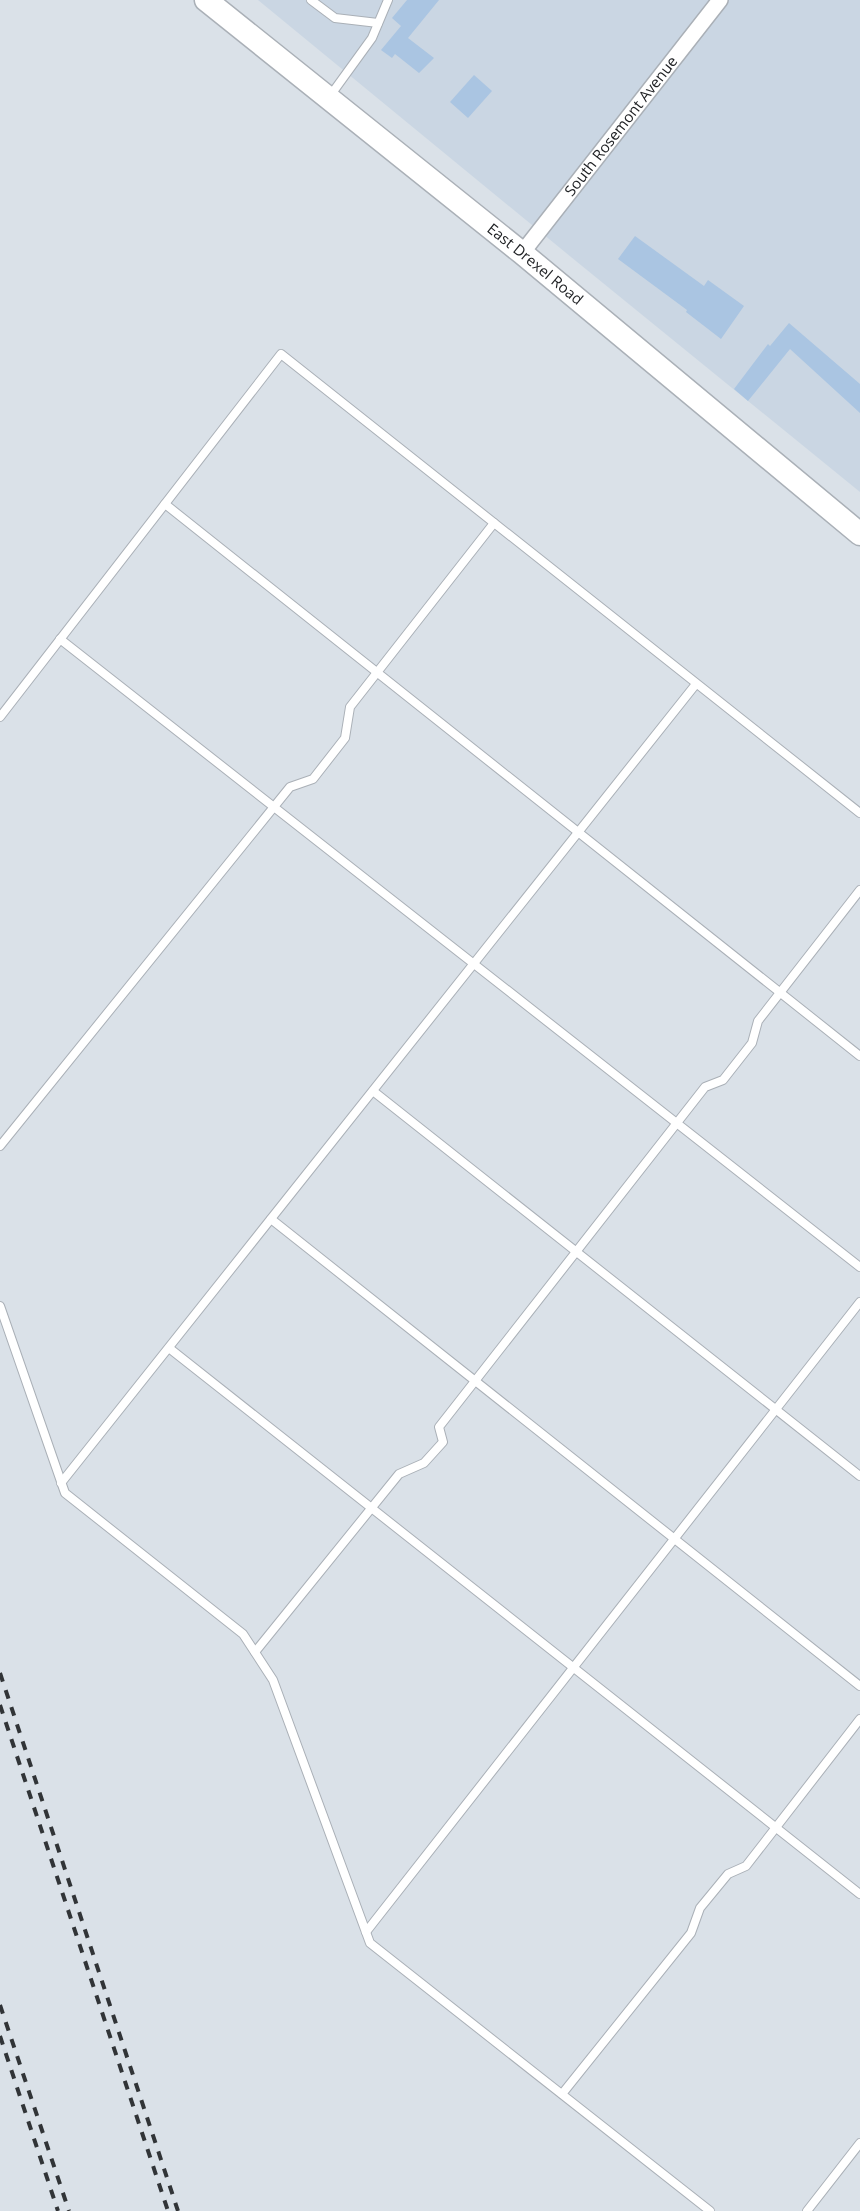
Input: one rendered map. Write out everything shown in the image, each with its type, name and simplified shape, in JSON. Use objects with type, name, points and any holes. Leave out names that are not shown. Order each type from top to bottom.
[{"type":"street","name":"East Drexel Road","points":[[206,0],[522,253],[860,534]]},
{"type":"street","name":"South Rosemont Avenue","points":[[522,253],[720,0]]},
{"type":"lane","points":[[311,0],[335,18],[378,23]]},
{"type":"lane","points":[[328,98],[372,38],[388,0]]},
{"type":"lane","points":[[0,717],[281,354],[860,813]]},
{"type":"lane","points":[[165,504],[860,1056]]},
{"type":"lane","points":[[0,1146],[290,787],[313,779],[345,738],[350,707],[494,523]]},
{"type":"lane","points":[[60,639],[860,1267]]},
{"type":"lane","points":[[61,1483],[696,684]]},
{"type":"lane","points":[[255,1652],[399,1474],[424,1463],[443,1442],[439,1427],[705,1087],[723,1080],[752,1043],[758,1021],[860,890]]},
{"type":"lane","points":[[373,1091],[860,1476]]},
{"type":"lane","points":[[271,1219],[860,1686]]},
{"type":"lane","points":[[366,1932],[860,1302]]},
{"type":"lane","points":[[0,1306],[65,1493],[243,1634],[273,1680],[370,1943],[710,2211]]},
{"type":"lane","points":[[168,1348],[860,1894]]},
{"type":"lane","points":[[562,2094],[691,1933],[700,1908],[728,1874],[746,1866],[860,1719]]},
{"type":"lane","points":[[807,2211],[860,2143]]},
{"type":"shaded area","points":[[258,0],[860,0],[860,492],[571,257]]},
{"type":"building","points":[[407,0],[439,0],[408,38],[434,58],[419,73],[395,54],[392,58],[381,50],[401,26],[392,18]]},
{"type":"building","points":[[474,75],[492,91],[468,118],[450,102]]},
{"type":"building","points":[[635,236],[704,286],[708,280],[744,306],[721,339],[686,312],[687,310],[618,259]]},
{"type":"building","points":[[789,323],[860,384],[860,413],[790,349],[748,401],[734,389],[768,344],[770,346]]},
{"type":"railway","points":[[0,1673],[178,2211]]},
{"type":"railway","points":[[0,1705],[168,2211]]},
{"type":"railway","points":[[0,2005],[69,2211]]},
{"type":"railway","points":[[0,2036],[58,2211]]}]
